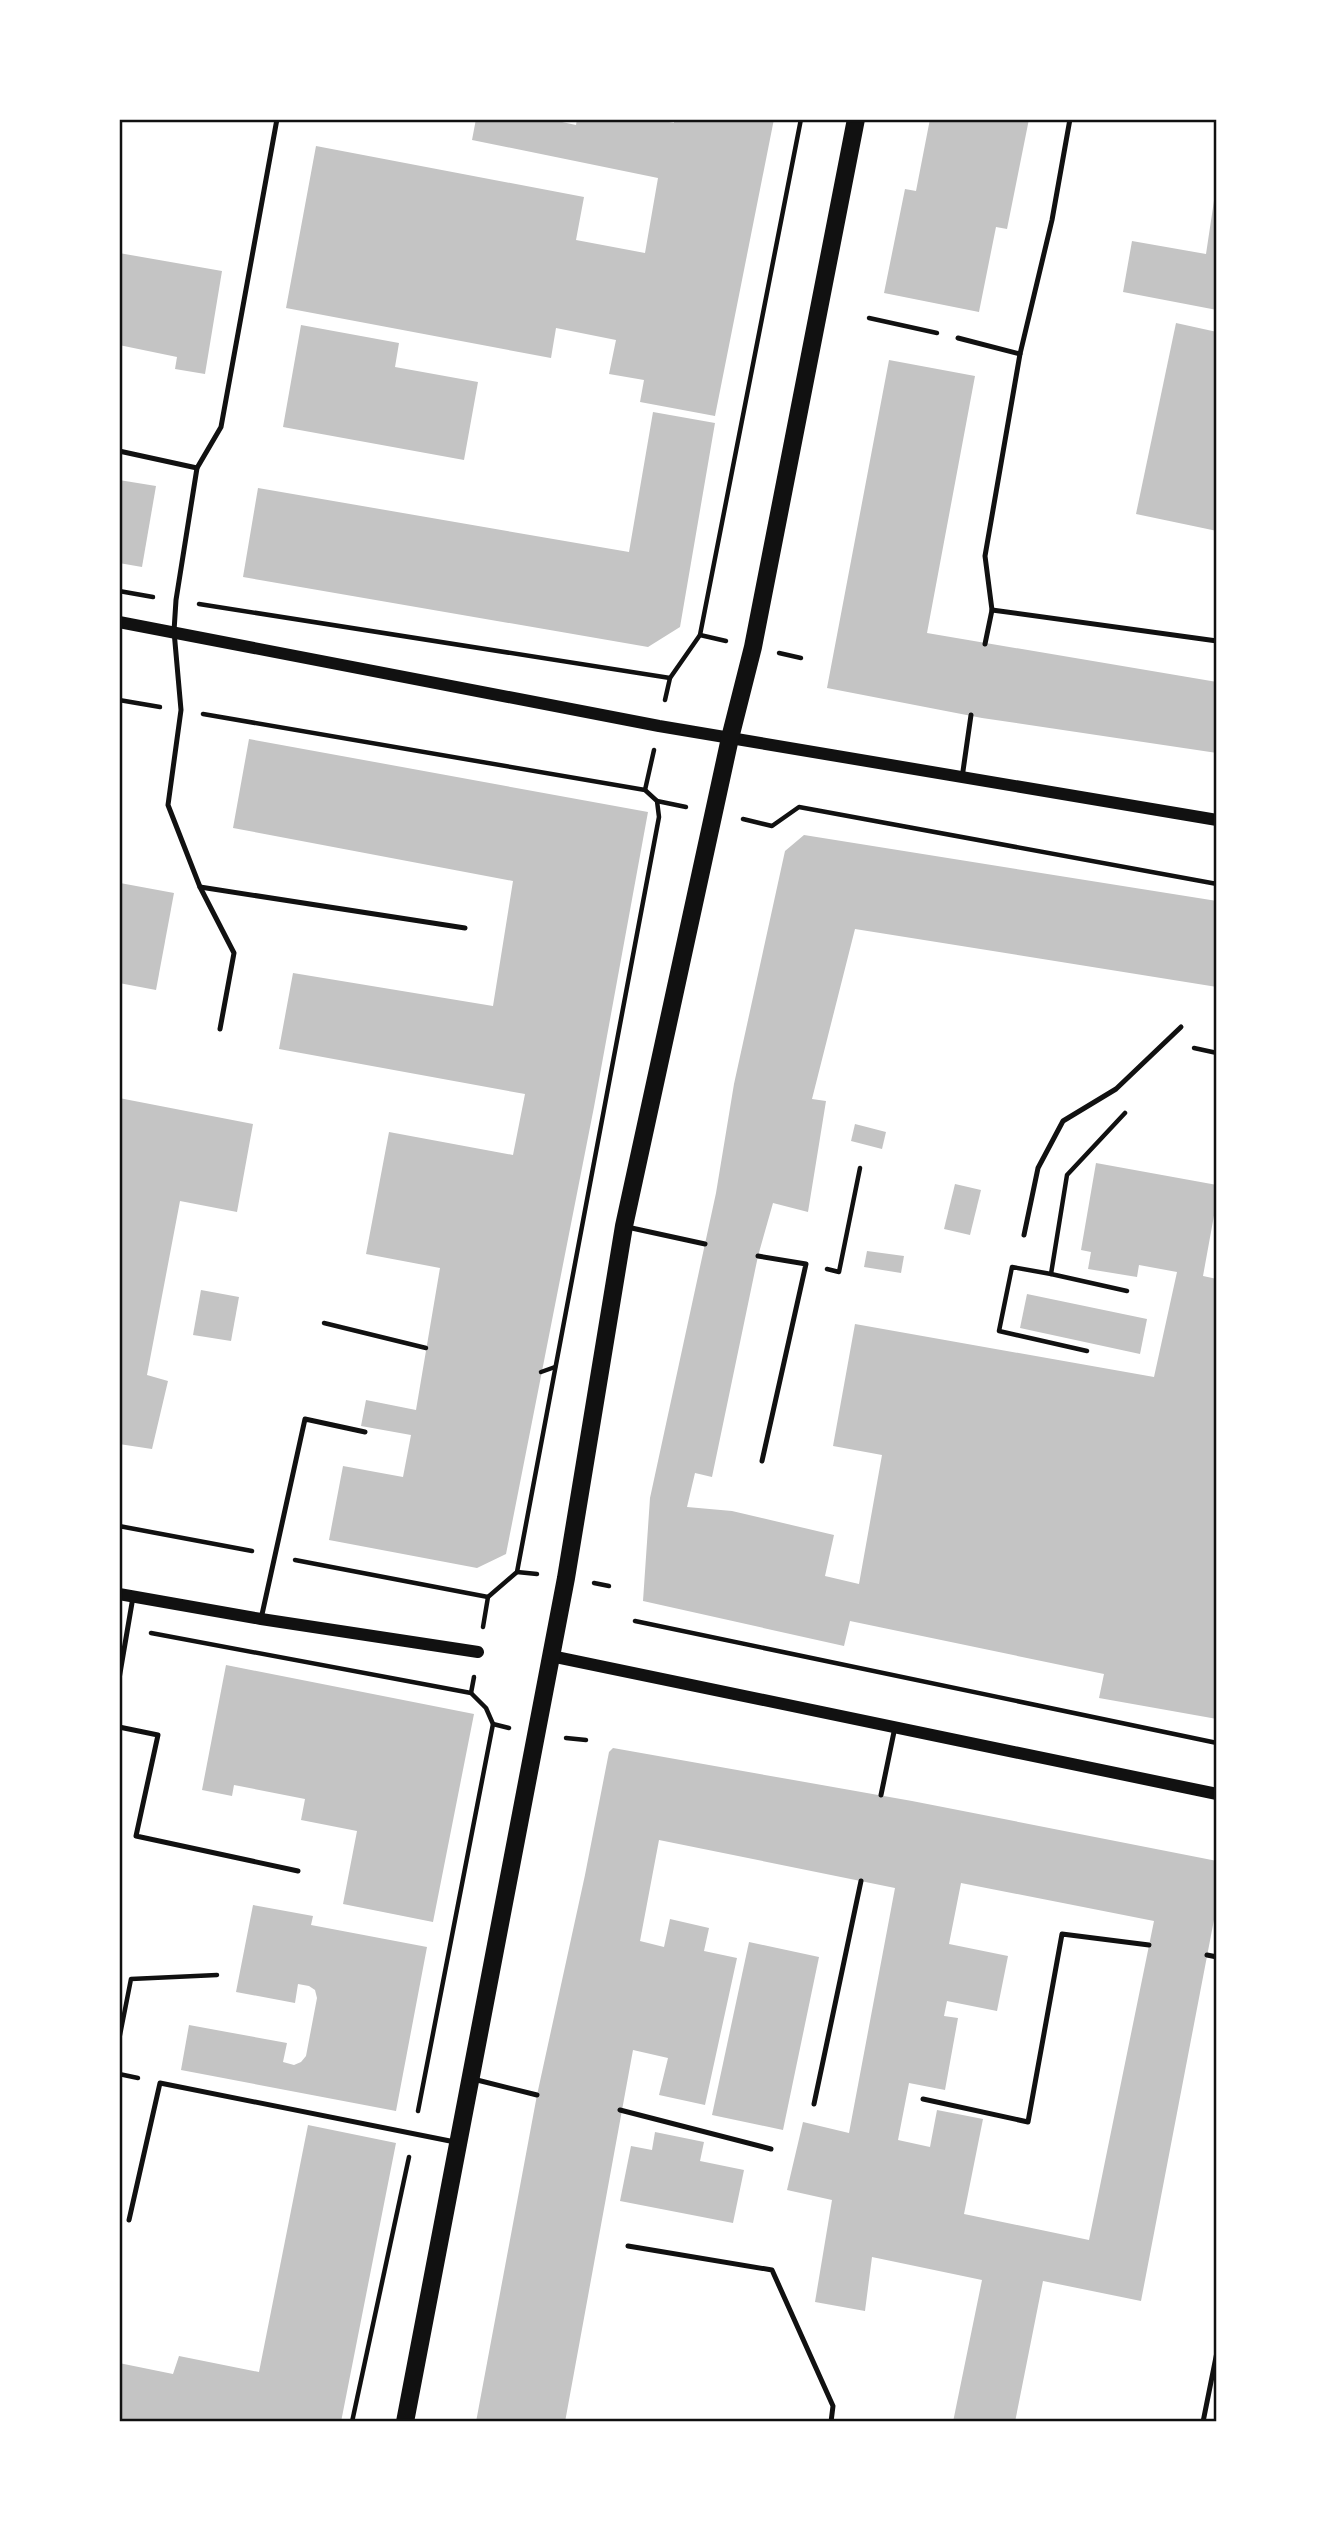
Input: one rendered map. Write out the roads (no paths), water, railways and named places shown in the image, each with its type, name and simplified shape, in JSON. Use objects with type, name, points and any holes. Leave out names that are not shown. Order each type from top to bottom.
[{"type":"main road","points":[[405,2422],[566,1578],[624,1226],[730,738],[753,647],[856,119]]},
{"type":"street","points":[[119,622],[730,738],[1217,820]]},
{"type":"street","points":[[119,1594],[478,1652]]},
{"type":"street","points":[[551,1656],[1217,1794]]},
{"type":"lane","points":[[220,1030],[234,953],[201,887],[168,805],[181,710],[174,631],[176,600],[197,468],[221,427],[277,119]]},
{"type":"lane","points":[[985,644],[992,610],[985,556],[1020,354],[1052,220],[1070,119]]},
{"type":"lane","points":[[958,338],[1020,354]]},
{"type":"lane","points":[[119,451],[197,468]]},
{"type":"lane","points":[[992,610],[1217,641]]},
{"type":"lane","points":[[962,778],[971,715]]},
{"type":"lane","points":[[201,887],[465,928]]},
{"type":"lane","points":[[1024,1235],[1038,1168],[1063,1121],[1116,1089],[1181,1027]]},
{"type":"lane","points":[[624,1226],[705,1244]]},
{"type":"lane","points":[[758,1256],[806,1264],[762,1461]]},
{"type":"lane","points":[[261,1619],[305,1419],[365,1432]]},
{"type":"lane","points":[[119,1679],[133,1597]]},
{"type":"lane","points":[[119,1727],[158,1735],[136,1836],[298,1871]]},
{"type":"lane","points":[[881,1795],[895,1727]]},
{"type":"lane","points":[[814,2104],[861,1881]]},
{"type":"lane","points":[[923,2099],[1028,2122],[1062,1934],[1149,1945]]},
{"type":"lane","points":[[1207,1955],[1217,1956]]},
{"type":"lane","points":[[470,2079],[537,2095]]},
{"type":"lane","points":[[129,2220],[160,2083],[458,2142]]},
{"type":"lane","points":[[620,2110],[771,2149]]},
{"type":"lane","points":[[628,2246],[772,2270],[833,2406],[831,2422]]},
{"type":"lane","points":[[1203,2422],[1217,2351]]}]
